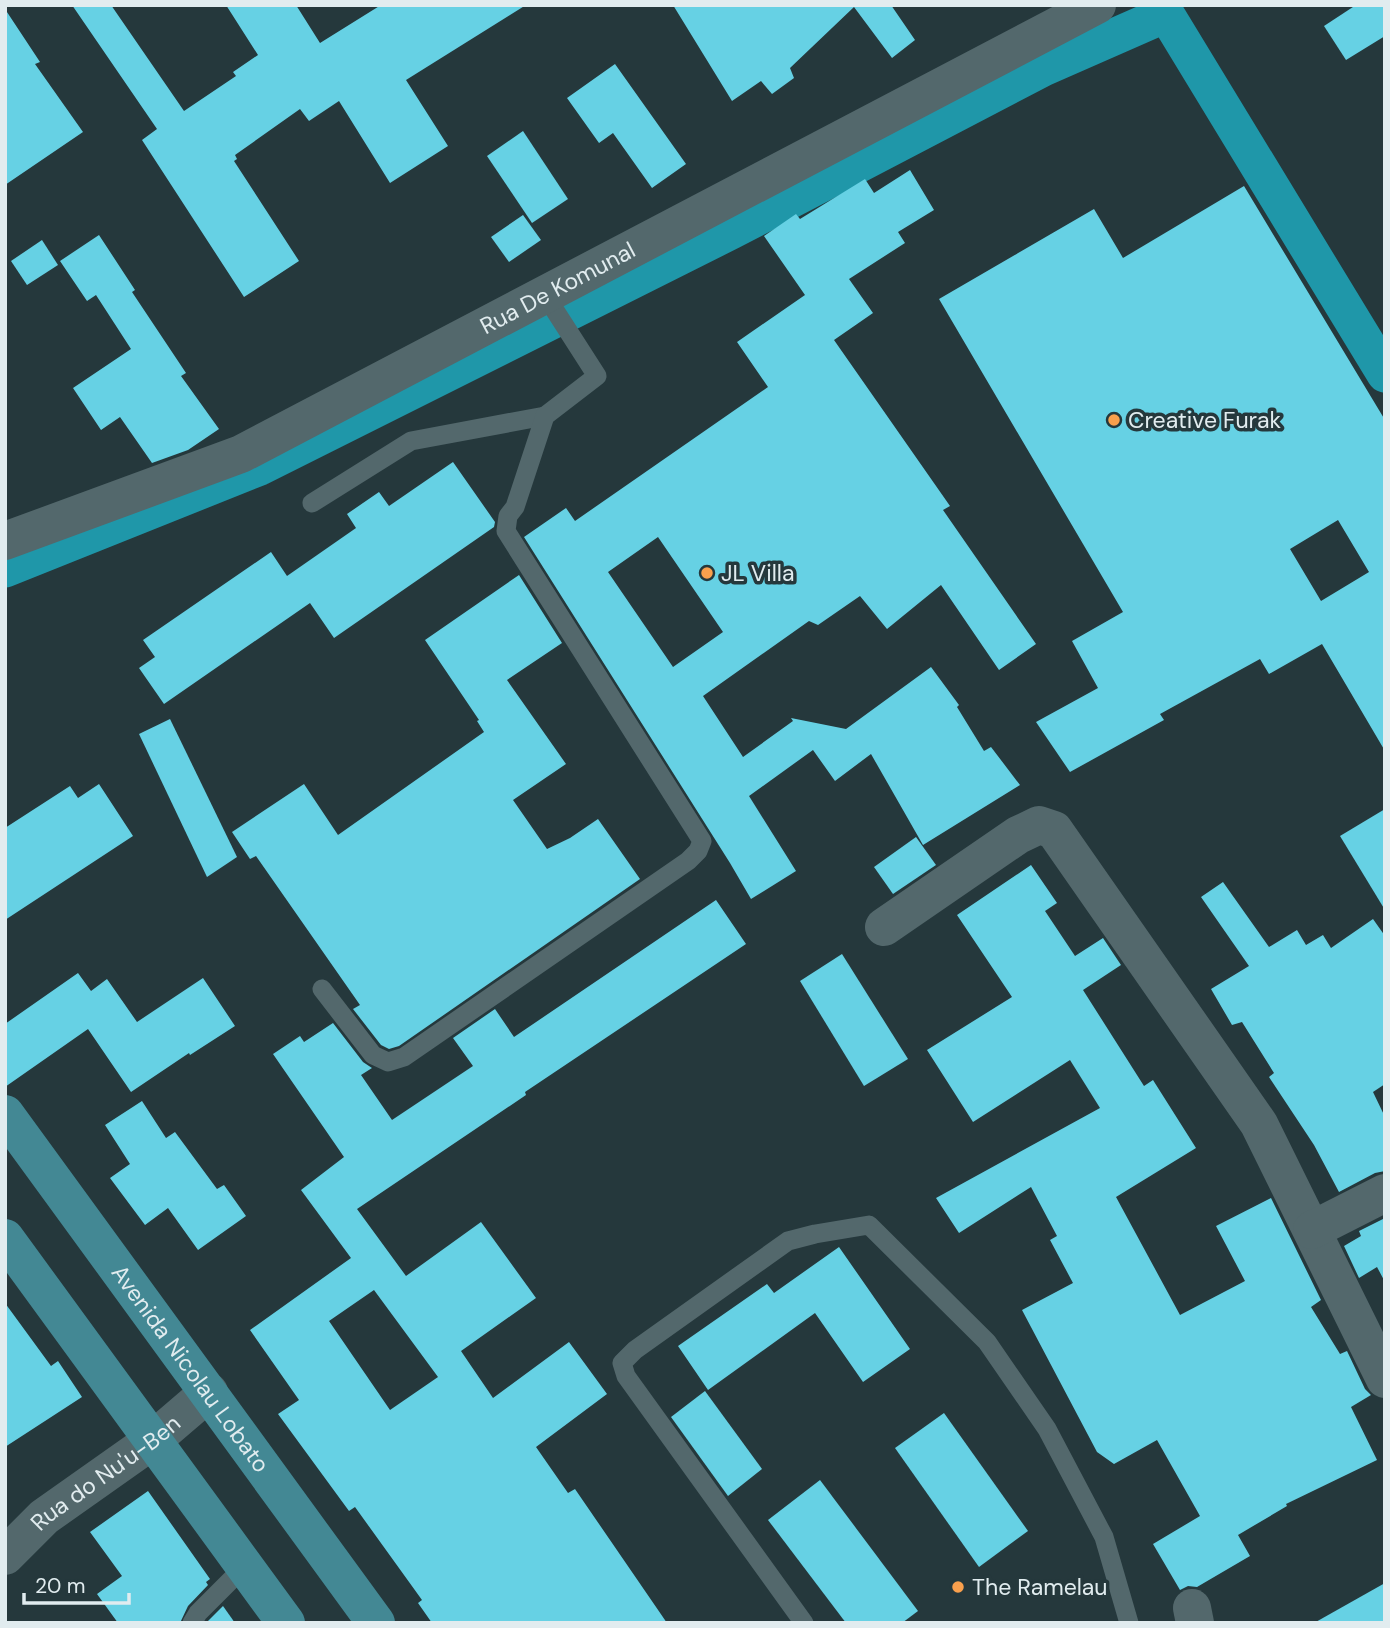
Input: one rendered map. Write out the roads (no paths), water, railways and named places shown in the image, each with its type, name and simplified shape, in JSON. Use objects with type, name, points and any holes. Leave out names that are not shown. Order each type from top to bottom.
[{"type":"main road","name":"Avenida Nicolau Lobato","points":[[5,1115],[376,1623]]},
{"type":"main road","points":[[5,1238],[286,1623]]},
{"type":"street","name":"Rua De Komunal","points":[[5,541],[241,454],[545,295],[1074,11]]},
{"type":"street","points":[[884,927],[1018,835],[1040,825],[1054,830],[1259,1124],[1385,1379]]},
{"type":"street","points":[[1312,1230],[1385,1193]]},
{"type":"street","name":"Rua do Nu'u-Ben","points":[[5,1556],[44,1517],[153,1440],[209,1392]]},
{"type":"lane","points":[[312,503],[411,441],[545,416],[597,376],[545,295]]},
{"type":"lane","points":[[322,989],[373,1055],[388,1062],[404,1057],[688,861],[698,851],[702,841],[506,531],[508,516],[515,507],[545,416]]},
{"type":"lane","points":[[804,1623],[626,1376],[622,1363],[635,1350],[788,1241],[869,1225],[987,1342],[1047,1429],[1104,1537],[1129,1623]]},
{"type":"lane","points":[[192,1623],[198,1613],[245,1566]]},
{"type":"waterway","points":[[5,569],[260,467],[731,231],[1043,68],[1166,14],[1385,374]]},
{"type":"place","name":"Creative Furak","points":[[1114,420]]},
{"type":"place","name":"JL Villa","points":[[707,573]]},
{"type":"place","name":"The Ramelau","points":[[958,1587]]}]
